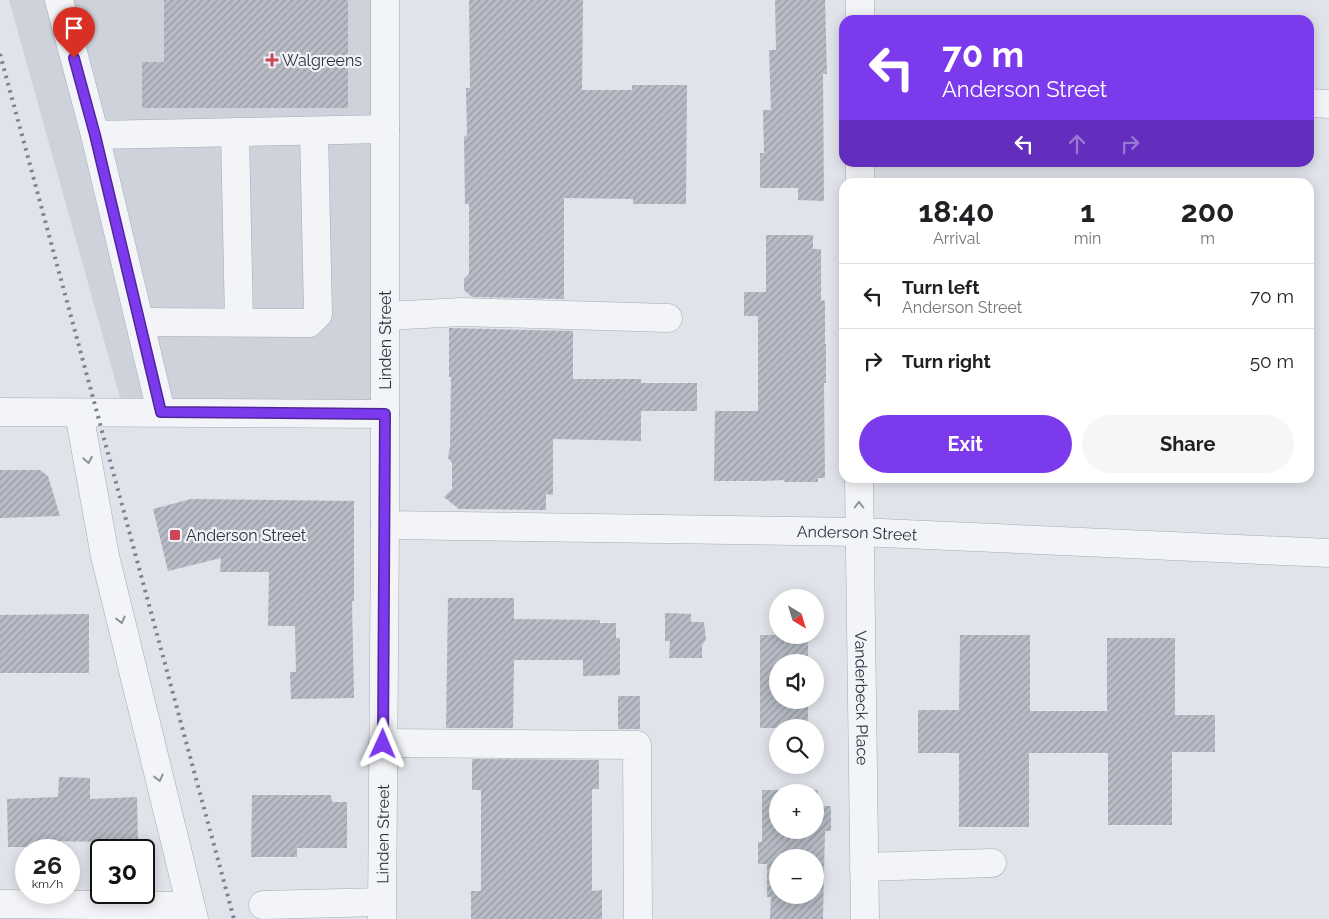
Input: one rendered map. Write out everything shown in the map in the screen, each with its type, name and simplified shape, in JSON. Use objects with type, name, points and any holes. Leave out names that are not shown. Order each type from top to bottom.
[{"type":"street","points":[[59,0],[95,135],[161,412]]},
{"type":"street","name":"Linden Street","points":[[382,911],[385,524],[385,0]]},
{"type":"street","points":[[860,0],[860,15]]},
{"type":"street","points":[[1314,103],[1329,104]]},
{"type":"street","points":[[95,135],[385,129]]},
{"type":"street","points":[[140,322],[309,323],[318,314],[314,130]]},
{"type":"street","points":[[235,132],[239,322]]},
{"type":"street","points":[[385,316],[462,312],[668,318]]},
{"type":"street","points":[[0,412],[385,414]]},
{"type":"street","points":[[0,904],[192,912],[105,556],[79,412]]},
{"type":"street","name":"Vanderbeck Place","points":[[859,483],[865,919]]},
{"type":"street","name":"Anderson Street","points":[[385,524],[859,532],[1329,553]]},
{"type":"street","points":[[383,744],[637,745],[638,919]]},
{"type":"street","points":[[864,867],[992,863]]},
{"type":"street","points":[[262,905],[382,911]]},
{"type":"shaded area","points":[[9,0],[385,0],[385,414],[124,412]]},
{"type":"building","points":[[164,0],[348,0],[348,108],[142,108],[142,62],[164,62]]},
{"type":"building","points":[[469,0],[583,0],[582,90],[632,90],[632,85],[687,85],[686,204],[633,204],[633,199],[564,198],[564,299],[472,297],[464,290],[464,279],[469,274],[469,204],[465,204],[464,137],[467,135],[466,88],[470,88]]},
{"type":"building","points":[[775,0],[825,0],[827,74],[823,74],[824,201],[798,200],[798,188],[760,188],[760,153],[764,153],[763,110],[771,110],[769,50],[776,50]]},
{"type":"building","points":[[766,235],[813,235],[813,249],[821,249],[821,300],[825,301],[826,344],[826,383],[824,383],[825,478],[818,478],[818,482],[784,482],[784,480],[714,481],[715,411],[758,411],[758,316],[744,316],[744,292],[766,292]]},
{"type":"building","points":[[449,328],[573,331],[573,379],[641,379],[641,383],[697,383],[697,411],[641,411],[641,441],[553,439],[553,495],[546,494],[546,510],[459,509],[444,497],[452,489],[452,463],[448,458],[450,447],[451,377],[449,377]]},
{"type":"building","points":[[0,470],[40,470],[48,476],[60,516],[0,518]]},
{"type":"building","points":[[191,499],[354,501],[354,601],[352,601],[354,698],[291,699],[290,672],[296,672],[295,626],[268,626],[269,572],[220,572],[221,558],[168,571],[153,509]]},
{"type":"building","points":[[448,598],[514,598],[514,619],[600,620],[600,623],[616,623],[616,638],[620,638],[620,675],[583,676],[583,660],[514,660],[513,728],[446,728]]},
{"type":"building","points":[[665,613],[691,614],[691,622],[704,622],[706,640],[702,645],[702,658],[669,658],[670,641],[665,641]]},
{"type":"building","points":[[89,614],[89,673],[0,673],[0,615]]},
{"type":"building","points":[[760,635],[769,635],[769,644],[808,644],[808,654],[769,654],[769,709],[808,709],[808,719],[769,719],[769,728],[760,728]]},
{"type":"building","points":[[960,635],[1030,635],[1030,711],[1107,711],[1107,638],[1175,638],[1175,715],[1215,715],[1215,752],[1172,752],[1172,825],[1108,825],[1108,753],[1029,753],[1029,827],[959,827],[959,753],[918,753],[918,710],[959,710]]},
{"type":"building","points":[[618,696],[640,696],[640,729],[618,729]]},
{"type":"building","points":[[472,759],[599,760],[599,789],[592,789],[592,891],[602,890],[602,919],[471,919],[471,891],[481,891],[481,790],[472,790]]},
{"type":"building","points":[[59,777],[90,778],[90,799],[137,797],[138,839],[90,839],[90,842],[80,842],[80,839],[15,839],[15,847],[8,847],[7,799],[58,797]]},
{"type":"building","points":[[762,790],[769,790],[769,839],[824,839],[824,806],[831,806],[831,831],[825,831],[824,875],[824,849],[769,849],[769,897],[767,897],[767,864],[758,864],[758,842],[762,842]]},
{"type":"building","points":[[252,795],[331,795],[332,802],[347,802],[347,848],[297,848],[297,857],[251,857]]},
{"type":"building","points":[[771,904],[823,904],[823,919],[770,919]]},
{"type":"railway","points":[[0,54],[234,919]]},
{"type":"place","name":"Walgreens","points":[[272,60]]},
{"type":"place","name":"Anderson Street","points":[[175,535]]},
{"type":"route","points":[[74,58],[95,135],[161,412],[385,414],[383,744]]}]
